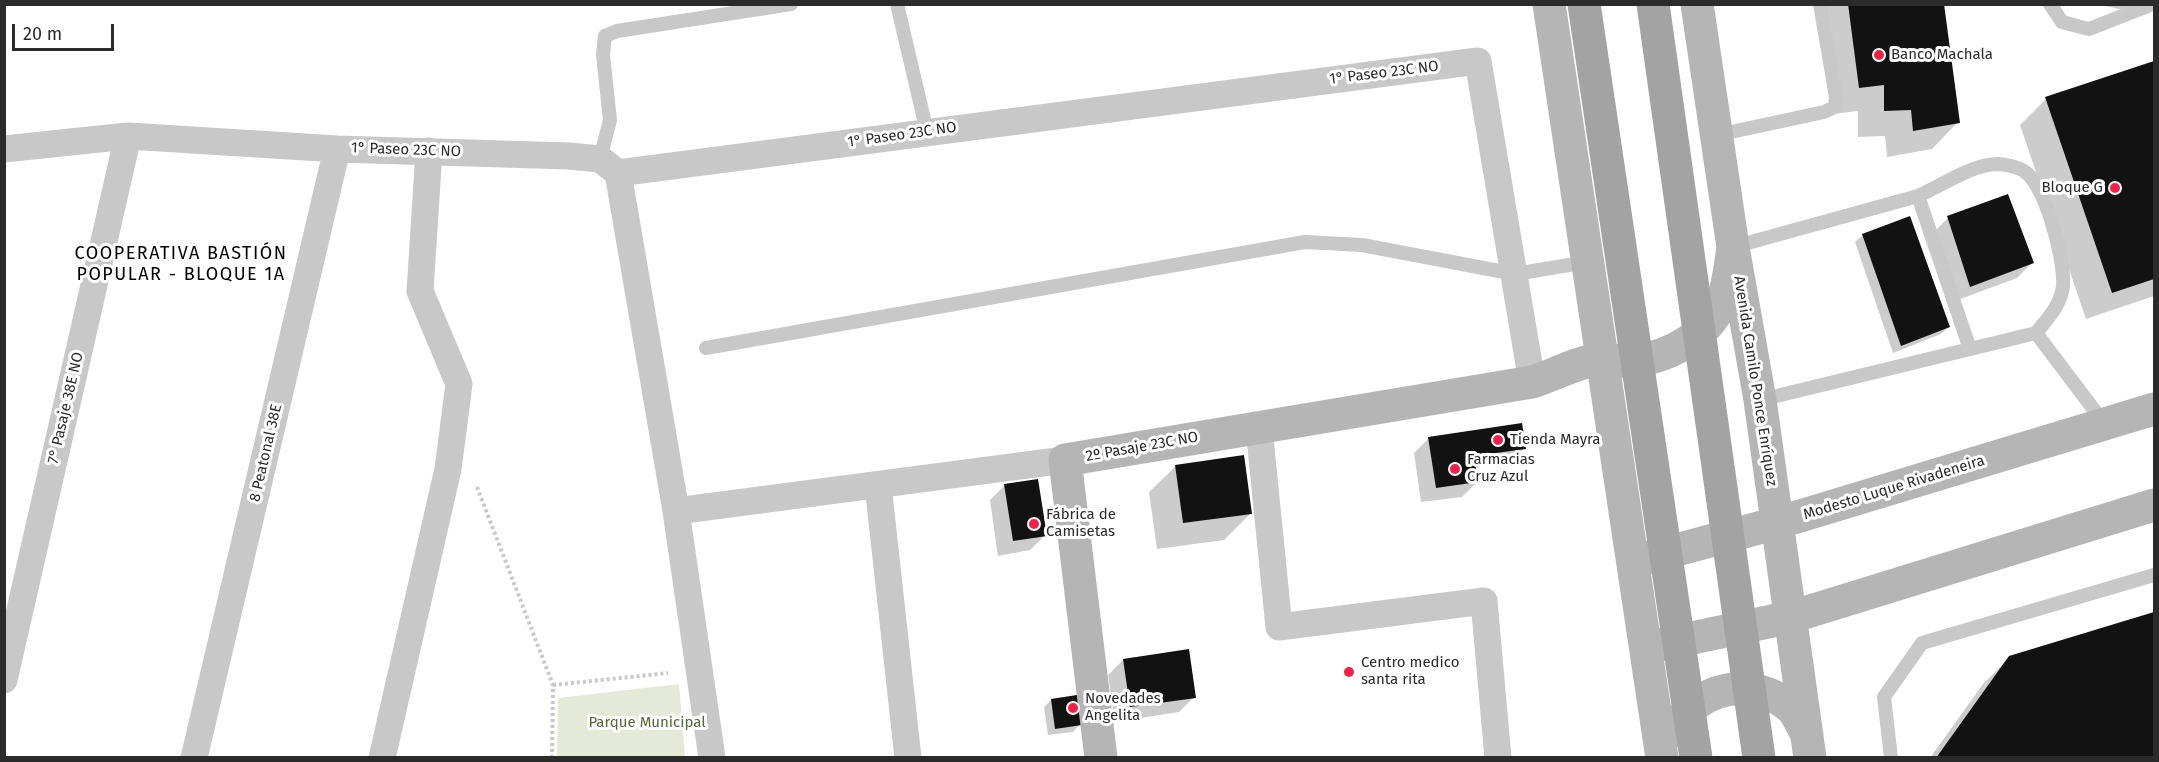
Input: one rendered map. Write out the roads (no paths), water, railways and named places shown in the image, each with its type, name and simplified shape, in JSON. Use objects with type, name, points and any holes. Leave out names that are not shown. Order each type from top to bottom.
[{"type":"main road","points":[[1584,4],[1696,758]]},
{"type":"main road","points":[[1653,4],[1759,758]]},
{"type":"street","points":[[1549,4],[1632,562],[1664,758]]},
{"type":"street","name":"Avenida Camilo Ponce Enríquez","points":[[1697,4],[1733,247],[1760,400],[1809,747]]},
{"type":"street","name":"1° Paseo 23C NO","points":[[4,149],[128,136],[429,151],[609,166],[927,132],[1478,61],[1532,382]]},
{"type":"street","name":"7° Pasaje 38E NO","points":[[4,680],[128,136]]},
{"type":"street","name":"8 Peatonal 38E","points":[[194,758],[337,148]]},
{"type":"street","points":[[382,758],[445,483],[459,384],[420,291],[429,151]]},
{"type":"street","points":[[609,166],[676,511],[712,758]]},
{"type":"street","points":[[1603,358],[1626,362],[1646,359],[1675,350],[1692,340],[1713,318],[1725,294],[1733,247]]},
{"type":"street","name":"2º Pasaje 23C NO","points":[[676,511],[1065,460],[1259,428],[1532,382],[1603,358]]},
{"type":"street","name":"Modesto Luque Rivadeneira","points":[[1632,562],[1777,523],[2154,409]]},
{"type":"street","points":[[1259,428],[1279,627],[1484,601],[1498,758]]},
{"type":"street","points":[[1065,460],[1101,758]]},
{"type":"street","points":[[878,485],[908,758]]},
{"type":"street","points":[[1646,648],[1791,617],[2154,505]]},
{"type":"street","points":[[1664,758],[1676,728],[1697,701],[1728,688],[1762,690],[1791,708],[1809,747]]},
{"type":"lane","points":[[609,166],[610,120],[603,55],[605,36],[617,31],[791,4]]},
{"type":"lane","points":[[897,4],[927,132]]},
{"type":"lane","points":[[1717,135],[1824,112],[1835,107],[1836,97],[1820,4]]},
{"type":"lane","points":[[2050,4],[2062,22],[2089,29],[2154,4]]},
{"type":"lane","points":[[1733,247],[1918,196],[1947,184],[1973,168],[2000,164],[2025,171],[2043,196],[2062,268],[2063,286],[2057,305],[2036,333],[1760,400]]},
{"type":"lane","points":[[1918,196],[1970,349]]},
{"type":"lane","points":[[706,348],[1305,242],[1362,245],[1515,274],[1587,262]]},
{"type":"lane","points":[[2036,333],[2105,424]]},
{"type":"lane","points":[[1892,758],[1884,697],[1922,644],[2154,575]]},
{"type":"place","name":"Banco Machala","points":[[1879,55]]},
{"type":"place","name":"Bloque G","points":[[2115,188]]},
{"type":"place","name":"Tienda Mayra","points":[[1498,440]]},
{"type":"place","name":"Farmacias Cruz Azul","points":[[1455,469]]},
{"type":"place","name":"Fábrica de Camisetas","points":[[1034,524]]},
{"type":"place","name":"Centro medico santa rita","points":[[1349,672]]},
{"type":"place","name":"Novedades Angelita","points":[[1073,708]]},
{"type":"district","name":"COOPERATIVA BASTIÓN POPULAR - BLOQUE 1A","points":[[181,264]]},
{"type":"park label","name":"Parque Municipal","points":[[647,723]]}]
